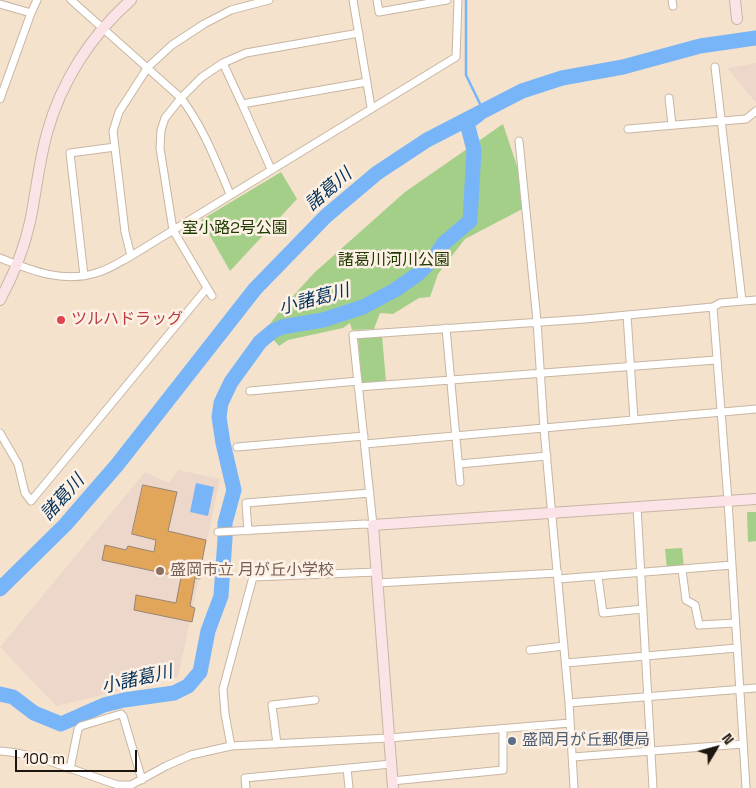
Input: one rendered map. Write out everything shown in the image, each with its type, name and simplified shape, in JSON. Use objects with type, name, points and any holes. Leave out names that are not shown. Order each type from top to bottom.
[{"type":"street","points":[[0,99],[37,0]]},
{"type":"street","points":[[71,0],[181,98],[202,131],[230,194]]},
{"type":"street","points":[[0,300],[17,265],[29,224],[47,133],[56,108],[76,65],[103,28],[131,0]]},
{"type":"street","points":[[130,256],[125,232],[113,131],[119,112],[148,68],[172,45],[204,24],[231,10],[269,0]]},
{"type":"street","points":[[353,0],[371,107]]},
{"type":"street","points":[[377,0],[379,12],[447,0]]},
{"type":"street","points":[[0,258],[52,276],[71,278],[101,272],[130,256],[371,107],[456,57],[458,0]]},
{"type":"street","points":[[735,0],[737,19]]},
{"type":"street","points":[[0,4],[31,13]]},
{"type":"street","points":[[212,296],[173,230],[160,148],[160,130],[165,118],[181,98],[202,77],[223,63],[246,53],[359,33]]},
{"type":"street","points":[[223,63],[271,169]]},
{"type":"street","points":[[715,67],[742,301]]},
{"type":"street","points":[[242,104],[367,82]]},
{"type":"street","points":[[668,98],[672,125]]},
{"type":"street","points":[[628,129],[746,119],[756,112]]},
{"type":"street","points":[[519,141],[537,321],[546,456],[566,663],[574,788]]},
{"type":"street","points":[[84,276],[70,153],[115,147]]},
{"type":"street","points":[[0,434],[18,464],[25,493],[31,501],[207,288]]},
{"type":"street","points":[[503,729],[503,770],[392,784],[373,525],[353,335],[627,315],[713,307],[720,303],[756,300]]},
{"type":"street","points":[[713,307],[728,501],[746,788]]},
{"type":"street","points":[[627,315],[634,420]]},
{"type":"street","points":[[446,328],[460,482]]},
{"type":"street","points":[[250,391],[451,380],[716,360]]},
{"type":"street","points":[[237,447],[456,436],[756,409]]},
{"type":"street","points":[[459,464],[546,456]]},
{"type":"street","points":[[248,531],[246,503],[370,493]]},
{"type":"street","points":[[218,532],[373,525],[756,499]]},
{"type":"street","points":[[637,507],[653,788]]},
{"type":"street","points":[[377,583],[558,576],[598,577],[732,566]]},
{"type":"street","points":[[682,570],[686,600],[695,605],[699,625],[735,623]]},
{"type":"street","points":[[232,746],[225,714],[223,689],[253,577],[376,572]]},
{"type":"street","points":[[598,577],[603,613],[643,610]]},
{"type":"street","points":[[530,650],[564,646]]},
{"type":"street","points":[[566,663],[737,648]]},
{"type":"street","points":[[569,703],[756,688]]},
{"type":"street","points":[[277,744],[272,705],[315,700]]},
{"type":"street","points":[[70,769],[78,729],[81,726],[121,714],[142,780]]},
{"type":"street","points":[[0,751],[14,752],[38,758],[118,785],[131,785],[166,766],[191,756],[232,746],[389,738],[570,723]]},
{"type":"street","points":[[573,757],[743,744]]},
{"type":"street","points":[[246,788],[245,778],[391,764]]},
{"type":"street","points":[[347,768],[348,788]]},
{"type":"shaded area","points":[[756,63],[756,103],[727,68]]},
{"type":"shaded area","points":[[178,470],[220,479],[178,677],[56,706],[0,647],[145,472],[169,483]]},
{"type":"green space","name":"諸葛川河川公園","points":[[503,124],[530,205],[465,239],[438,274],[430,297],[419,298],[393,314],[380,313],[374,329],[352,330],[350,323],[343,328],[288,340],[279,346],[265,330],[314,273],[405,192]]},
{"type":"green space","name":"室小路2号公園","points":[[281,172],[297,199],[230,271],[201,220]]},
{"type":"green space","points":[[382,336],[386,381],[362,383],[358,338]]},
{"type":"green space","points":[[747,512],[756,512],[756,541],[748,542]]},
{"type":"green space","points":[[682,548],[684,567],[667,569],[665,549]]},
{"type":"water","points":[[196,483],[214,487],[208,516],[190,512]]},
{"type":"building","points":[[143,485],[177,492],[168,531],[206,540],[201,567],[203,568],[200,579],[195,578],[190,606],[195,608],[192,622],[134,610],[136,595],[176,603],[181,577],[102,560],[105,545],[126,550],[128,546],[154,552],[156,540],[132,534]]},
{"type":"waterway","points":[[466,0],[466,75],[483,110]]},
{"type":"waterway","name":"諸葛川","points":[[0,589],[65,525],[117,465],[255,289],[326,216],[377,173],[427,140],[522,91],[562,78],[623,67],[700,46],[756,38]]},
{"type":"waterway","name":"小諸葛川","points":[[0,694],[13,697],[34,713],[61,724],[104,705],[124,700],[174,693],[188,686],[200,672],[208,631],[221,596],[225,523],[234,490],[219,417],[221,403],[231,382],[260,342],[273,331],[282,327],[323,320],[363,307],[395,290],[418,274],[434,258],[444,243],[470,221],[474,150],[467,123],[478,115]]},
{"type":"place","name":"ツルハドラッグ","points":[[61,320]]},
{"type":"place","name":"盛岡市立 月が丘小学校","points":[[160,571]]},
{"type":"place","name":"盛岡月が丘郵便局","points":[[512,741]]}]
